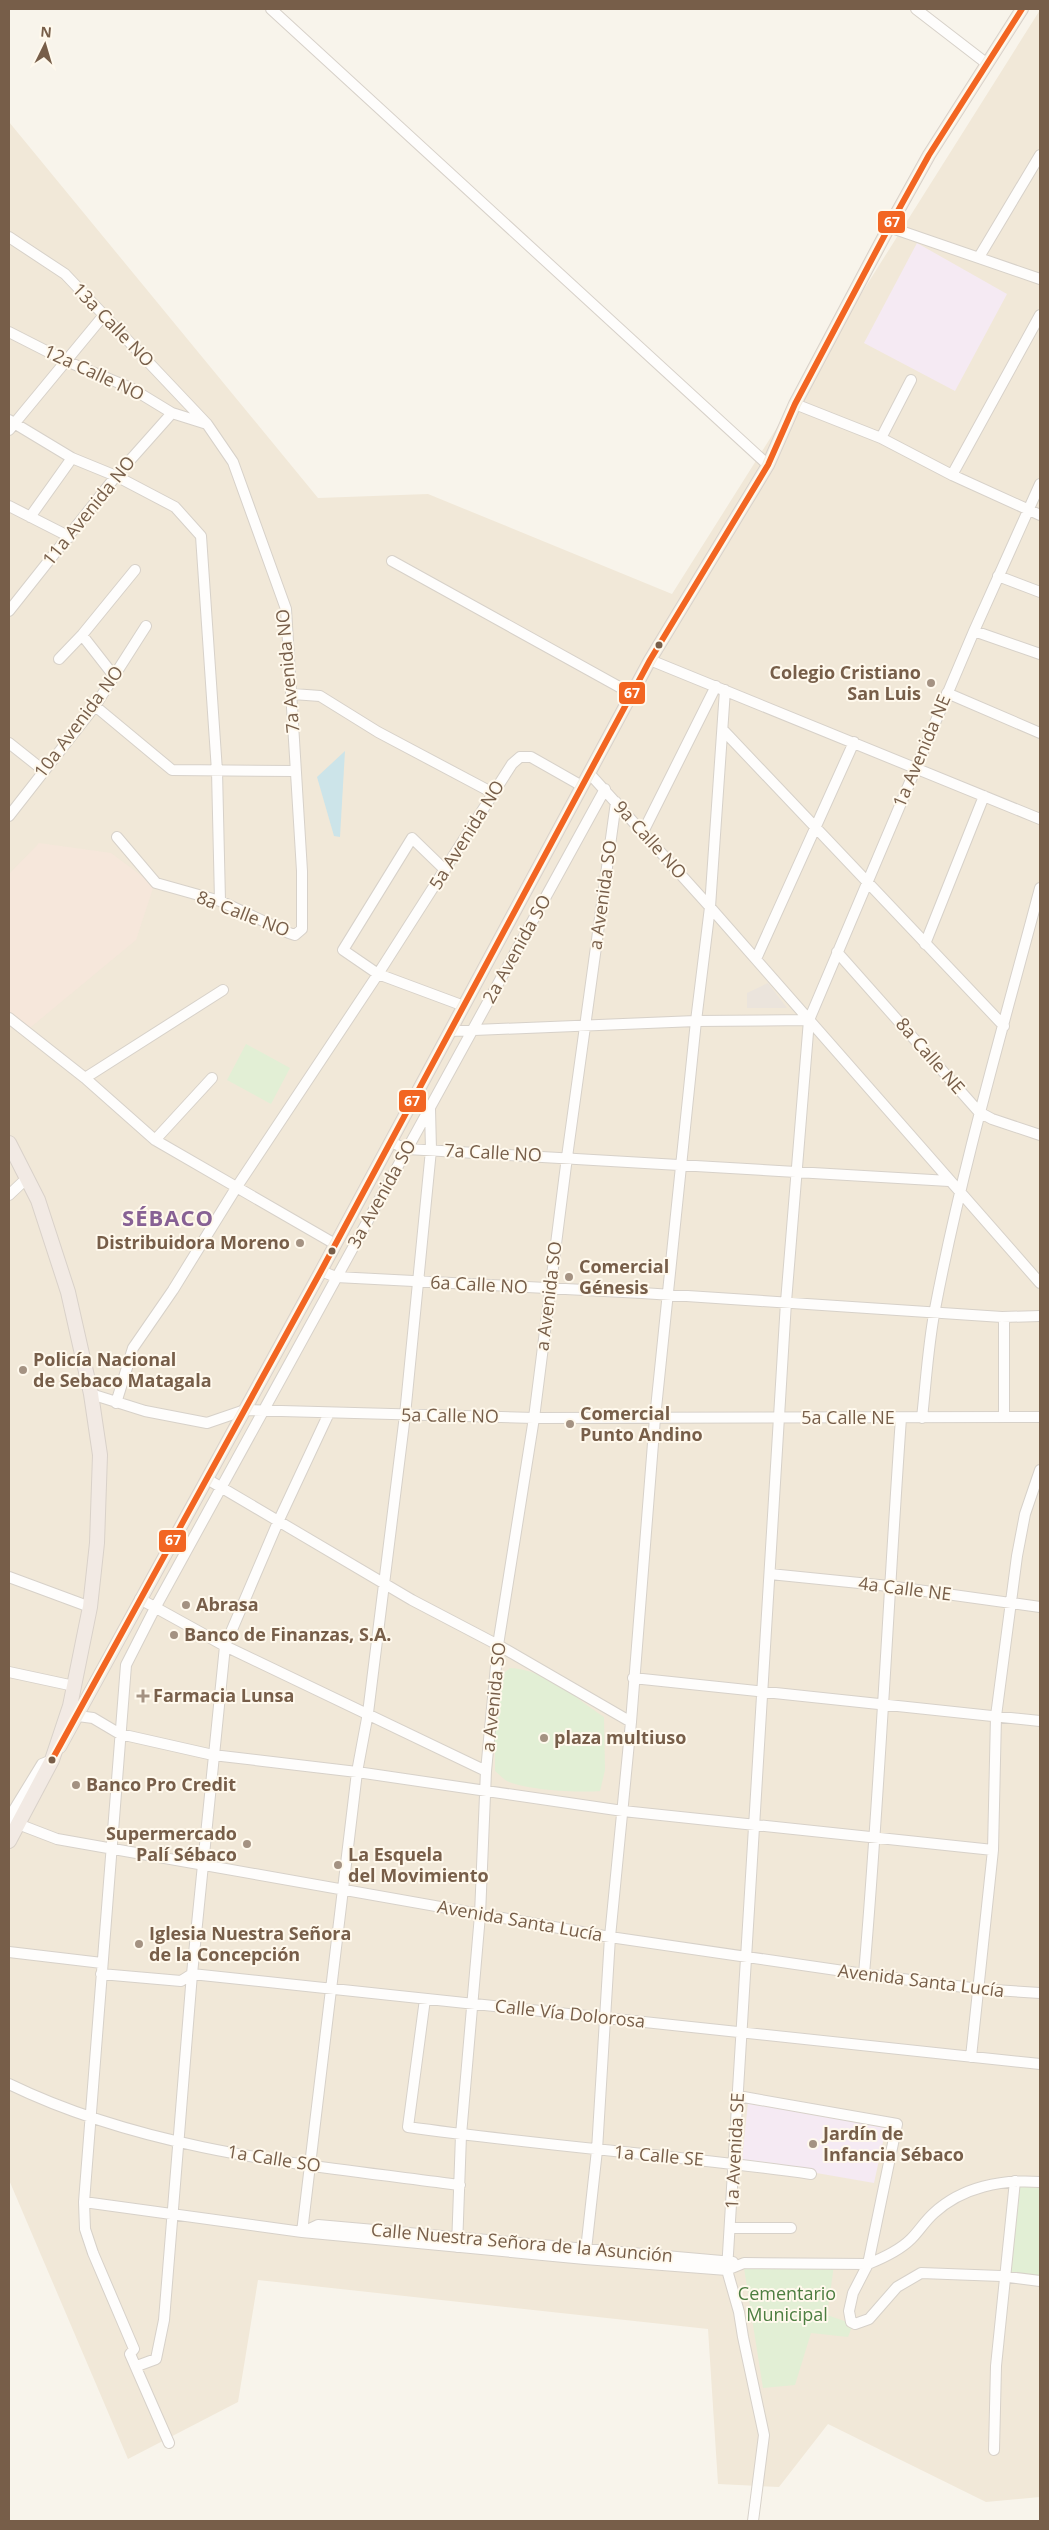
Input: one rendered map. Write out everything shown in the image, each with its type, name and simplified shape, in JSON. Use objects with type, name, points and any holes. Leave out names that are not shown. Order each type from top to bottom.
[{"type":"highway","points":[[9,1841],[11,1819],[52,1760],[64,1726],[74,1686],[90,1607],[97,1543],[100,1454],[91,1394],[68,1292],[38,1200],[10,1149]]},
{"type":"main road","points":[[52,1760],[78,1716],[336,1244],[650,660],[768,465],[795,404],[889,227],[929,156],[986,63],[1022,9]]},
{"type":"street","points":[[271,9],[768,465]]},
{"type":"street","points":[[916,9],[986,63]]},
{"type":"street","points":[[979,257],[1040,155]]},
{"type":"street","points":[[889,227],[1040,279]]},
{"type":"street","name":"13a Calle NO","points":[[9,238],[65,274],[207,424]]},
{"type":"street","points":[[104,314],[11,424],[72,458],[116,476],[174,507],[201,536],[217,771],[220,901]]},
{"type":"street","points":[[952,475],[1040,315]]},
{"type":"street","name":"12a Calle NO","points":[[9,332],[66,361],[131,388],[172,413],[207,424]]},
{"type":"street","points":[[881,438],[911,380]]},
{"type":"street","points":[[795,404],[881,438],[952,475],[1040,515]]},
{"type":"street","name":"11a Avenida NO","points":[[9,610],[70,537],[116,476],[172,413]]},
{"type":"street","name":"7a Avenida NO","points":[[207,424],[233,462],[286,609],[293,694],[295,771],[302,870],[303,923],[300,933]]},
{"type":"street","points":[[30,517],[72,458]]},
{"type":"street","name":"1a Avenida NE","points":[[746,1958],[786,1302],[809,1020],[915,767],[1040,484]]},
{"type":"street","points":[[9,506],[70,537]]},
{"type":"street","points":[[392,561],[632,694]]},
{"type":"street","points":[[59,659],[82,636],[135,570]]},
{"type":"street","points":[[998,576],[1040,592]]},
{"type":"street","name":"10a Avenida NO","points":[[9,816],[43,770],[95,706],[146,626]]},
{"type":"street","points":[[974,631],[1040,654]]},
{"type":"street","points":[[82,636],[114,676]]},
{"type":"street","points":[[650,660],[1040,818]]},
{"type":"street","points":[[585,2255],[597,2150],[610,1937],[631,1722],[655,1418],[680,1164],[710,907],[723,730],[720,688]]},
{"type":"street","points":[[643,832],[720,688]]},
{"type":"street","points":[[947,693],[1040,733]]},
{"type":"street","points":[[293,694],[320,696],[378,732],[492,793]]},
{"type":"street","points":[[95,706],[172,770],[295,771]]},
{"type":"street","points":[[723,730],[1004,1026]]},
{"type":"street","points":[[756,959],[854,742]]},
{"type":"street","points":[[9,743],[43,770]]},
{"type":"street","name":"5a Avenida NO","points":[[116,1403],[133,1348],[173,1290],[236,1188],[378,974],[512,764],[520,757],[531,757],[582,786]]},
{"type":"street","name":"9a Calle NO","points":[[589,773],[756,959],[1040,1283]]},
{"type":"street","name":"2a Avenida SO","points":[[430,1108],[605,789]]},
{"type":"street","points":[[926,944],[984,796]]},
{"type":"street","name":"a Avenida SO","points":[[457,2243],[461,2135],[480,1915],[487,1791],[486,1771],[498,1645],[534,1418],[584,1026],[616,802]]},
{"type":"street","name":"8a Calle NO","points":[[117,837],[156,883],[220,901],[288,933],[300,933]]},
{"type":"street","points":[[445,870],[412,838],[343,950],[378,974],[464,1006]]},
{"type":"street","points":[[922,1418],[934,1311],[960,1192],[979,1112],[1004,1026],[1040,888]]},
{"type":"street","name":"8a Calle NE","points":[[837,952],[979,1112],[992,1119],[1040,1135]]},
{"type":"street","points":[[85,1078],[223,990]]},
{"type":"street","points":[[9,1018],[85,1078],[155,1140],[336,1244]]},
{"type":"street","points":[[450,1031],[696,1021],[809,1020]]},
{"type":"street","points":[[155,1140],[212,1078]]},
{"type":"street","points":[[302,2232],[357,1772],[368,1713],[405,1415],[431,1150],[430,1108]]},
{"type":"street","name":"3a Avenida SO","points":[[169,2442],[137,2366],[130,2354],[134,2349],[93,2253],[85,2229],[84,2202],[126,1665],[154,1608],[430,1108]]},
{"type":"street","name":"7a Calle NO","points":[[390,1142],[407,1149],[949,1181]]},
{"type":"street","points":[[9,1195],[27,1178]]},
{"type":"street","name":"6a Calle NO","points":[[321,1271],[336,1277],[668,1294],[1004,1317],[1040,1316]]},
{"type":"street","points":[[1004,1317],[1004,1417]]},
{"type":"street","points":[[91,1394],[116,1403],[175,1418],[207,1423],[245,1410]]},
{"type":"street","name":"5a Calle NO","points":[[245,1410],[330,1414],[534,1418],[655,1418]]},
{"type":"street","points":[[137,2366],[156,2359],[164,2320],[192,1974],[225,1646],[278,1522],[330,1414]]},
{"type":"street","name":"5a Calle NE","points":[[655,1418],[1040,1417]]},
{"type":"street","points":[[864,1974],[876,1838],[889,1586],[901,1418]]},
{"type":"street","points":[[971,2057],[993,1850],[996,1716],[1010,1603],[1025,1514],[1040,1470]]},
{"type":"street","points":[[207,1479],[384,1583],[498,1645],[631,1722]]},
{"type":"street","name":"4a Calle NE","points":[[770,1574],[889,1586],[1040,1607]]},
{"type":"street","points":[[9,1577],[90,1607]]},
{"type":"street","points":[[140,1600],[225,1646],[486,1771]]},
{"type":"street","points":[[9,1672],[74,1686]]},
{"type":"street","points":[[633,1678],[1040,1720]]},
{"type":"street","points":[[78,1716],[93,1718],[120,1734],[213,1755],[357,1772],[623,1811],[993,1850]]},
{"type":"street","name":"Avenida Santa Lucía","points":[[11,1819],[57,1839],[610,1937],[746,1958],[979,1989],[1028,1994],[1040,1993]]},
{"type":"street","points":[[9,1952],[102,1963]]},
{"type":"street","points":[[742,2032],[746,1958]]},
{"type":"street","name":"Calle Vía Dolorosa","points":[[101,1974],[181,1981],[192,1974],[1040,2064]]},
{"type":"street","points":[[425,1999],[408,2128],[597,2150]]},
{"type":"street","name":"1a Avenida SE","points":[[742,2032],[728,2266],[764,2435],[753,2521]]},
{"type":"street","name":"1a Calle SO","points":[[9,2084],[91,2117],[178,2144],[310,2166],[460,2185]]},
{"type":"street","points":[[738,2096],[896,2124],[868,2264],[852,2293],[849,2318],[855,2324],[869,2319],[896,2287],[921,2273],[1007,2277],[1040,2282]]},
{"type":"street","name":"1a Calle SE","points":[[597,2150],[734,2163],[811,2174]]},
{"type":"street","points":[[868,2264],[883,2258],[910,2240],[933,2214],[950,2200],[973,2190],[1015,2181],[1040,2182]]},
{"type":"street","points":[[994,2450],[996,2366],[1007,2277],[1015,2181]]},
{"type":"street","name":"Calle Nuestra Señora de la Asunción","points":[[84,2202],[302,2232],[457,2243],[585,2255],[728,2266],[744,2263],[868,2264]]},
{"type":"street","points":[[730,2228],[791,2228]]},
{"type":"shaded area","points":[[1040,10],[1040,2497],[986,2502],[828,2424],[779,2487],[718,2484],[708,2329],[258,2280],[238,2402],[128,2459],[9,2180],[9,122],[318,498],[428,494],[672,594]]},
{"type":"shaded area","points":[[917,243],[1007,294],[955,391],[864,343]]},
{"type":"shaded area","points":[[39,843],[111,853],[154,885],[136,940],[25,1032],[9,1015],[9,874]]},
{"type":"shaded area","points":[[768,983],[787,1008],[747,1008],[747,993]]},
{"type":"shaded area","name":"Jardín de Infancia Sébaco","points":[[748,2102],[886,2128],[874,2183],[742,2160]]},
{"type":"green space","points":[[246,1044],[290,1068],[271,1104],[227,1080]]},
{"type":"green space","points":[[510,1668],[523,1670],[548,1679],[604,1717],[605,1770],[600,1791],[580,1792],[527,1787],[507,1781],[495,1771],[495,1736],[504,1673]]},
{"type":"green space","points":[[1019,2186],[1040,2188],[1040,2277],[1011,2274]]},
{"type":"green space","name":"Cementario Municipal","points":[[834,2265],[827,2315],[853,2324],[848,2337],[811,2333],[795,2385],[763,2388],[744,2268]]},
{"type":"water","points":[[345,751],[340,837],[334,836],[317,777]]},
{"type":"transit line","name":"67","points":[[52,1760],[321,1271],[650,660],[768,465],[795,404],[889,227],[929,155],[1022,9]]},
{"type":"place","name":"Colegio Cristiano San Luis","points":[[931,683]]},
{"type":"place","name":"Distribuidora Moreno","points":[[300,1243]]},
{"type":"place","name":"Comercial Génesis","points":[[569,1277]]},
{"type":"place","name":"Policía Nacional de Sebaco Matagala","points":[[23,1370]]},
{"type":"place","name":"Comercial Punto Andino","points":[[570,1424]]},
{"type":"place","name":"Abrasa","points":[[186,1605]]},
{"type":"place","name":"Banco de Finanzas, S.A.","points":[[174,1635]]},
{"type":"place","name":"Farmacia Lunsa","points":[[143,1696]]},
{"type":"place","name":"plaza multiuso","points":[[544,1738]]},
{"type":"place","name":"Banco Pro Credit","points":[[76,1785]]},
{"type":"place","name":"Supermercado Palí Sébaco","points":[[247,1844]]},
{"type":"place","name":"La Esquela del Movimiento","points":[[338,1865]]},
{"type":"place","name":"Iglesia Nuestra Señora de la Concepción","points":[[139,1944]]},
{"type":"place","name":"Jardín de Infancia Sébaco","points":[[813,2144]]},
{"type":"district","name":"SÉBACO","points":[[168,1218]]}]
